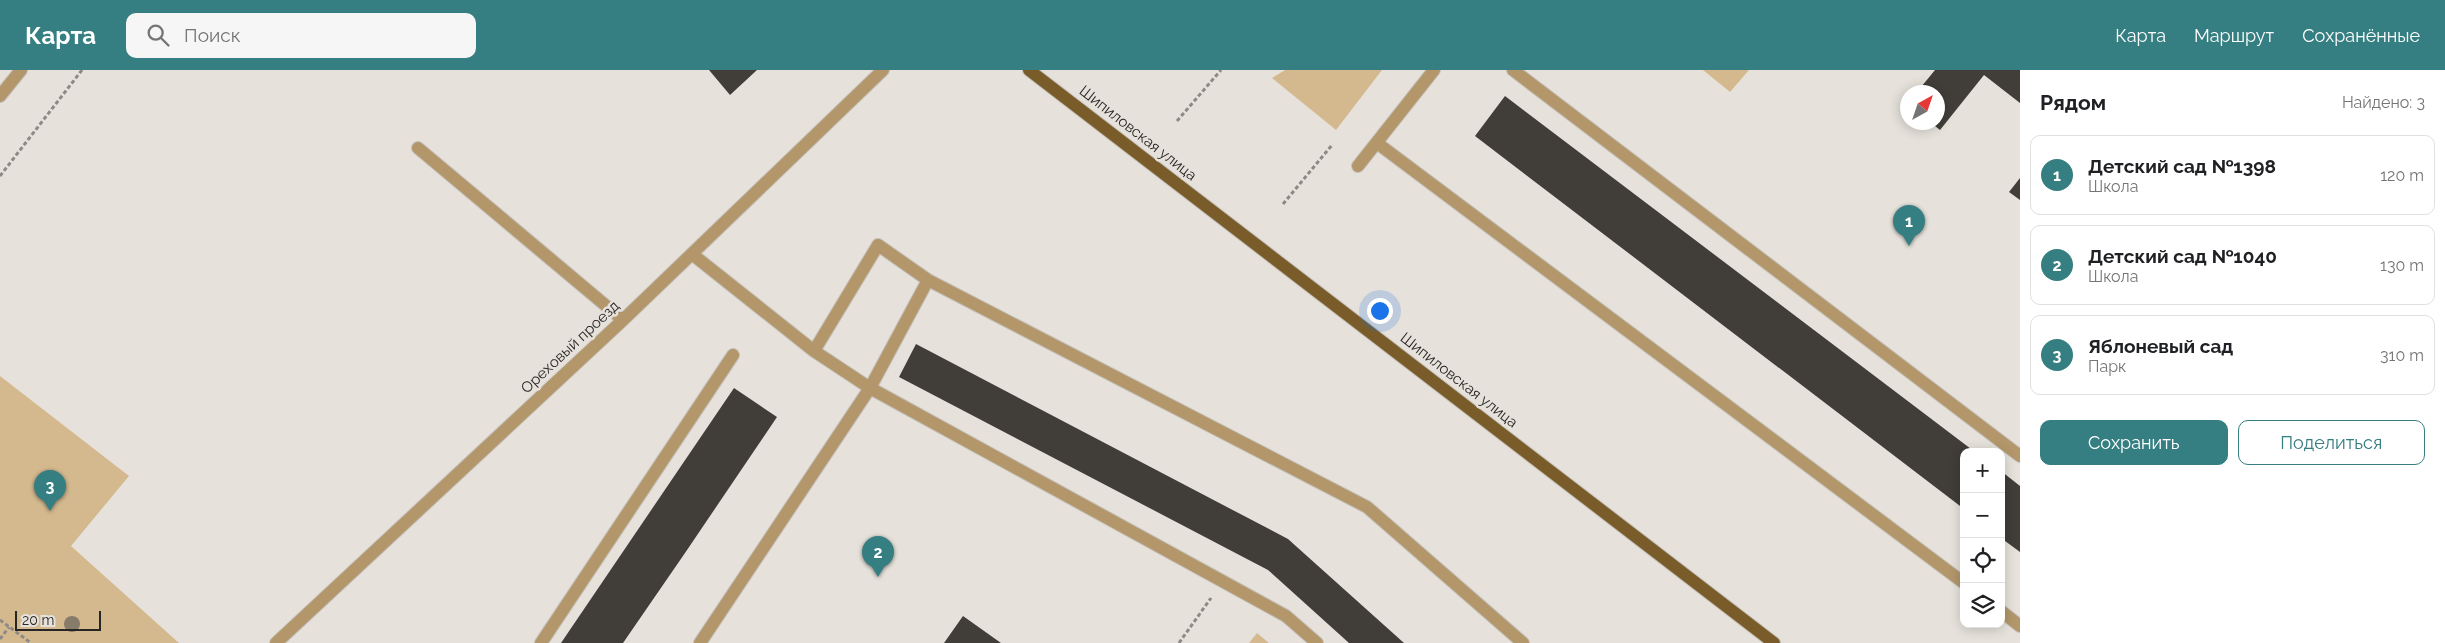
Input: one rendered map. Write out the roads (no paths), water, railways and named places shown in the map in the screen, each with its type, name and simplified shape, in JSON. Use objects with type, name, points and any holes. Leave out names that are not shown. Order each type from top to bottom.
[{"type":"main road","name":"Шипиловская улица","points":[[1029,70],[1774,643]]},
{"type":"street","points":[[0,96],[21,70]]},
{"type":"street","name":"Ореховый проезд","points":[[276,643],[623,320],[883,70]]},
{"type":"street","points":[[1358,166],[1434,70]]},
{"type":"street","points":[[1513,70],[2020,456]]},
{"type":"street","points":[[1377,143],[1960,580]]},
{"type":"street","points":[[418,148],[623,320]]},
{"type":"street","points":[[814,352],[878,245],[928,280],[1367,507],[1523,643]]},
{"type":"street","points":[[692,254],[814,352],[870,388],[1286,616],[1317,643]]},
{"type":"street","points":[[700,643],[870,388],[928,280]]},
{"type":"street","points":[[541,643],[733,355]]},
{"type":"street","points":[[2005,615],[2020,626]]},
{"type":"place","name":"Детский сад №1398","points":[[1909,246]]},
{"type":"place","name":"Яблоневый сад","points":[[50,511]]},
{"type":"place","name":"Детский сад №1040","points":[[878,577]]}]
